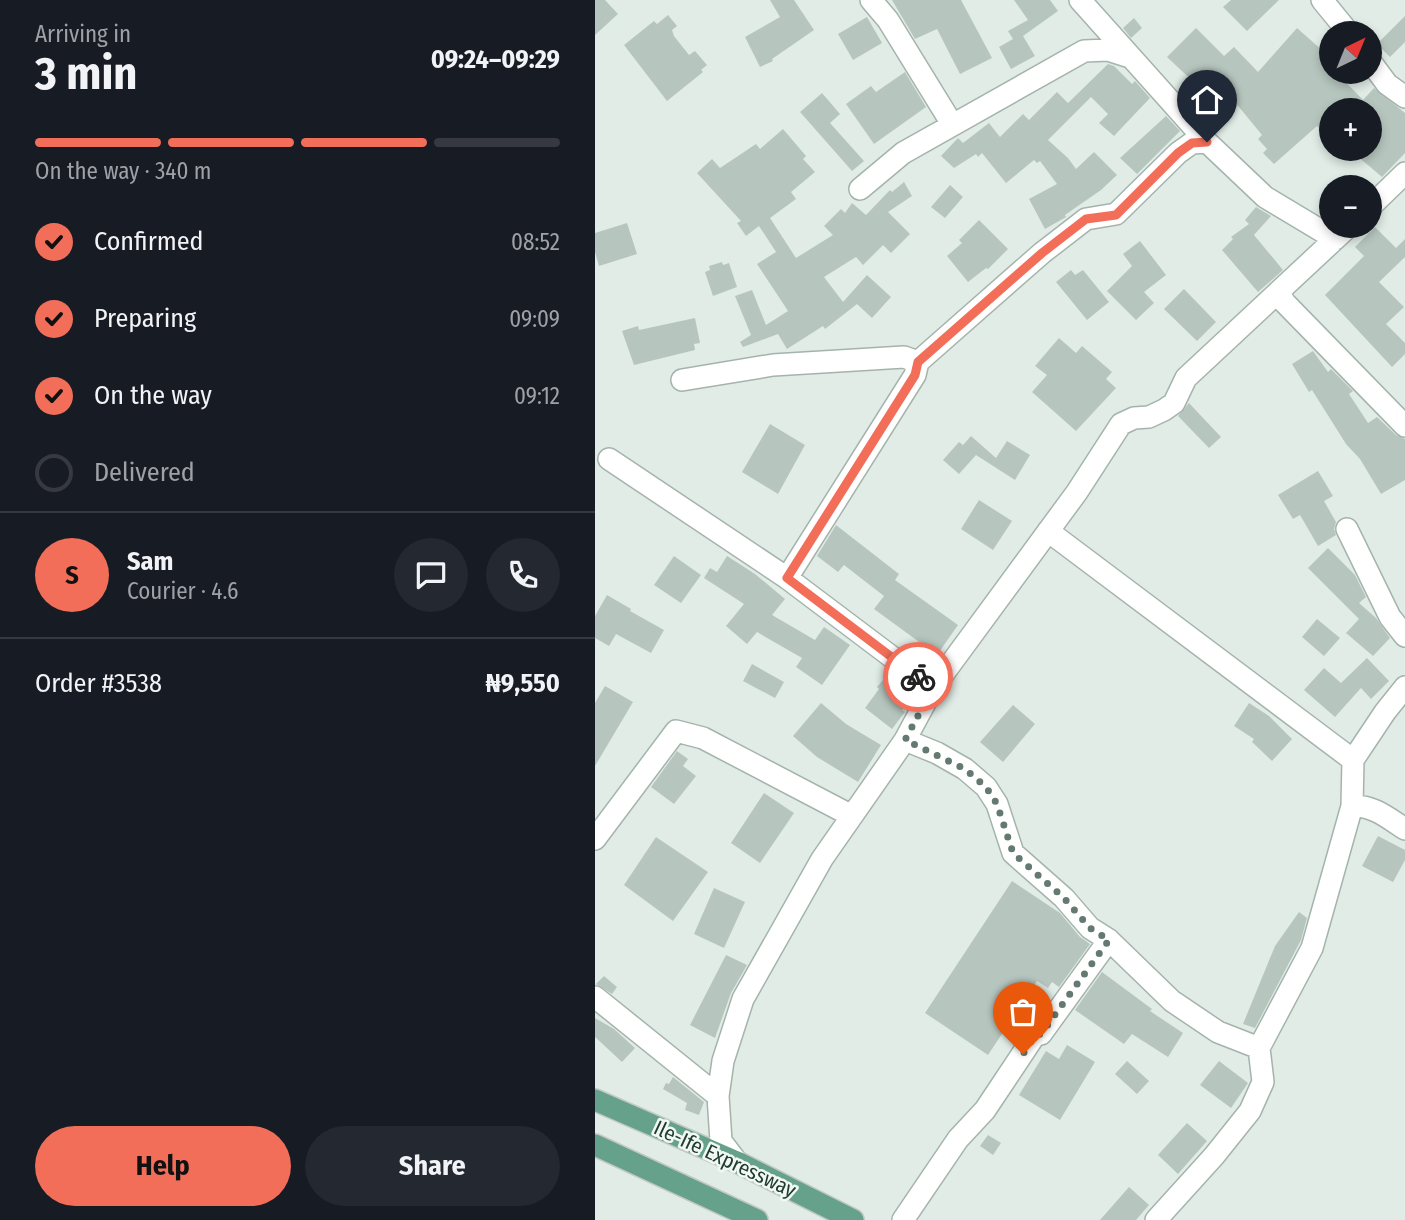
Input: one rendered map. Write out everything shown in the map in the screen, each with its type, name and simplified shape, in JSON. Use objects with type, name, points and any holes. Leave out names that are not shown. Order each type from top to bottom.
[{"type":"main road","name":"Ile-Ife Expressway","points":[[595,1100],[737,1162],[853,1220]]},
{"type":"main road","name":"Ile-Ife Expressway","points":[[595,1145],[757,1220]]},
{"type":"street","points":[[871,0],[888,20],[951,124]]},
{"type":"street","points":[[1080,0],[1207,142],[1265,197],[1319,222]]},
{"type":"street","points":[[1322,0],[1339,21]]},
{"type":"street","points":[[860,189],[903,153],[1084,51],[1108,50],[1132,58]]},
{"type":"street","points":[[1383,79],[1405,97]]},
{"type":"street","points":[[787,578],[915,375],[918,362],[1042,253],[1086,219],[1116,215],[1178,153],[1192,143],[1207,142]]},
{"type":"street","points":[[1382,198],[1401,185]]},
{"type":"street","points":[[737,1162],[720,1141],[717,1096],[723,1061],[743,999],[822,859],[905,740],[933,688],[1048,531],[1121,425],[1134,418],[1149,417],[1174,402],[1186,378],[1336,238]]},
{"type":"street","points":[[1278,292],[1285,303],[1405,426]]},
{"type":"street","points":[[682,380],[773,365],[904,357],[918,362]]},
{"type":"street","points":[[609,458],[787,578],[933,688]]},
{"type":"street","points":[[1347,529],[1390,617],[1405,636]]},
{"type":"street","points":[[1048,531],[1353,760]]},
{"type":"street","points":[[1156,1220],[1214,1156],[1250,1111],[1263,1082],[1259,1048],[1312,948],[1352,806],[1353,760],[1405,687]]},
{"type":"street","points":[[595,839],[676,731],[703,738],[852,816]]},
{"type":"street","points":[[905,740],[965,769],[986,787],[997,804],[1013,853],[1064,898],[1090,928],[1109,940],[1172,1000],[1219,1032],[1259,1048]]},
{"type":"street","points":[[1352,806],[1376,810],[1405,829]]},
{"type":"street","points":[[902,1220],[958,1139],[985,1110],[1035,1035],[1041,1034],[1109,940]]},
{"type":"street","points":[[595,996],[717,1096]]},
{"type":"building","points":[[595,0],[605,0],[618,14],[595,35]]},
{"type":"building","points":[[770,0],[794,0],[814,30],[772,59],[773,61],[760,67],[745,37],[780,17]]},
{"type":"building","points":[[892,0],[961,0],[992,58],[960,74],[937,29],[915,39]]},
{"type":"building","points":[[1014,0],[1050,0],[1058,11],[1023,36],[1035,56],[1011,69],[999,47],[1013,39],[1008,31],[1028,20]]},
{"type":"building","points":[[1231,0],[1279,0],[1247,31],[1223,7]]},
{"type":"building","points":[[668,15],[677,26],[672,30],[674,36],[689,55],[695,51],[707,65],[701,70],[703,72],[667,101],[624,45],[654,21],[657,24]]},
{"type":"building","points":[[1405,16],[1405,42],[1390,57],[1383,50],[1383,38]]},
{"type":"building","points":[[867,17],[882,43],[853,60],[838,34]]},
{"type":"building","points":[[1134,18],[1142,28],[1131,38],[1123,28]]},
{"type":"building","points":[[1196,28],[1224,56],[1234,47],[1258,72],[1297,28],[1319,47],[1319,84],[1348,84],[1361,98],[1319,98],[1319,128],[1317,126],[1274,164],[1263,153],[1267,149],[1258,139],[1262,135],[1230,96],[1219,106],[1167,57]]},
{"type":"building","points":[[1108,64],[1114,66],[1132,84],[1135,81],[1150,98],[1114,136],[1099,123],[1108,114],[1091,97],[1048,140],[1076,169],[1094,152],[1117,175],[1101,190],[1065,215],[1066,217],[1045,229],[1029,199],[1057,184],[1040,161],[1037,163],[1034,160],[1006,183],[982,153],[954,168],[941,156],[958,138],[963,143],[989,123],[1000,137],[1023,114],[1029,120],[1057,92],[1068,103]]},
{"type":"building","points":[[905,72],[926,107],[874,144],[846,104],[871,86],[876,92]]},
{"type":"building","points":[[1374,88],[1405,113],[1405,153],[1382,177],[1363,161],[1382,161],[1382,98],[1365,98]]},
{"type":"building","points":[[822,93],[840,114],[830,123],[864,161],[852,171],[800,112]]},
{"type":"building","points":[[1166,116],[1180,131],[1137,174],[1120,158]]},
{"type":"building","points":[[783,129],[806,156],[803,159],[815,172],[791,192],[796,199],[770,218],[796,258],[833,235],[824,226],[841,209],[845,213],[852,203],[866,215],[890,190],[892,192],[904,182],[912,196],[888,212],[910,234],[891,253],[883,245],[863,265],[856,257],[824,277],[843,302],[867,275],[891,297],[872,318],[857,304],[825,329],[823,326],[787,349],[778,334],[743,347],[740,342],[751,335],[735,296],[752,290],[766,325],[788,311],[757,264],[776,252],[759,226],[746,236],[737,223],[741,221],[697,173],[712,159],[720,168],[756,144],[760,149]]},
{"type":"building","points":[[950,185],[963,197],[945,218],[931,207]]},
{"type":"building","points":[[1256,207],[1271,216],[1254,235],[1283,270],[1258,292],[1222,250],[1233,239],[1231,237],[1249,224],[1245,220]]},
{"type":"building","points":[[979,220],[1008,249],[988,269],[968,282],[947,256],[962,243],[959,240]]},
{"type":"building","points":[[627,223],[637,254],[599,266],[595,252],[595,233]]},
{"type":"building","points":[[1382,234],[1396,248],[1405,239],[1405,257],[1379,282],[1404,307],[1386,324],[1405,343],[1405,354],[1392,367],[1325,295],[1364,256],[1355,247],[1364,238],[1382,238]]},
{"type":"building","points":[[1140,241],[1166,275],[1144,292],[1154,303],[1136,320],[1107,291],[1132,266],[1123,254]]},
{"type":"building","points":[[722,262],[723,265],[729,263],[737,287],[713,296],[705,272],[710,270],[709,266]]},
{"type":"building","points":[[1071,270],[1075,275],[1083,270],[1109,302],[1087,320],[1056,282]]},
{"type":"building","points":[[1184,289],[1216,322],[1197,341],[1164,309]]},
{"type":"building","points":[[695,318],[700,343],[694,344],[695,350],[634,365],[622,331],[638,326],[639,330]]},
{"type":"building","points":[[1059,338],[1076,353],[1082,346],[1112,372],[1106,379],[1116,388],[1076,431],[1032,392],[1047,375],[1035,366]]},
{"type":"building","points":[[1313,351],[1328,372],[1331,369],[1353,391],[1349,394],[1368,423],[1377,417],[1396,435],[1405,439],[1405,480],[1381,494],[1360,459],[1346,444],[1292,364]]},
{"type":"building","points":[[1189,403],[1221,437],[1209,448],[1178,416]]},
{"type":"building","points":[[770,424],[805,445],[778,494],[742,472]]},
{"type":"building","points":[[971,436],[996,458],[1007,441],[1030,455],[1015,480],[976,455],[959,474],[943,460],[959,442],[963,445]]},
{"type":"building","points":[[1318,471],[1333,496],[1324,501],[1336,522],[1336,535],[1318,546],[1300,515],[1293,519],[1278,495]]},
{"type":"building","points":[[979,500],[1012,521],[993,550],[961,529]]},
{"type":"building","points":[[836,525],[899,574],[895,580],[958,625],[937,655],[874,609],[884,596],[844,565],[838,572],[817,556]]},
{"type":"building","points":[[1328,548],[1355,575],[1366,597],[1359,603],[1376,618],[1390,638],[1373,656],[1346,633],[1359,619],[1308,568]]},
{"type":"building","points":[[674,556],[701,575],[681,603],[654,585]]},
{"type":"building","points":[[727,556],[755,574],[785,599],[772,615],[815,640],[824,627],[850,645],[822,685],[796,667],[802,658],[757,632],[747,644],[726,626],[744,604],[704,578],[710,568],[717,572]]},
{"type":"building","points":[[607,595],[664,630],[651,653],[616,634],[609,646],[595,638],[595,616]]},
{"type":"building","points":[[1317,619],[1340,638],[1324,656],[1302,637]]},
{"type":"building","points":[[1367,658],[1389,681],[1371,699],[1361,688],[1335,717],[1304,690],[1324,668],[1341,683]]},
{"type":"building","points":[[752,664],[784,682],[775,698],[743,681]]},
{"type":"building","points":[[890,672],[916,692],[892,729],[865,708],[879,689],[877,687]]},
{"type":"building","points":[[605,686],[633,702],[595,766],[595,703]]},
{"type":"building","points":[[821,703],[846,724],[881,745],[858,782],[817,757],[793,736]]},
{"type":"building","points":[[1249,703],[1269,716],[1292,739],[1272,761],[1252,742],[1254,739],[1234,726]]},
{"type":"building","points":[[1013,705],[1035,724],[1003,762],[980,742]]},
{"type":"building","points":[[677,751],[688,759],[683,766],[696,776],[674,804],[651,787]]},
{"type":"building","points":[[764,793],[794,813],[760,863],[731,843]]},
{"type":"building","points":[[1378,836],[1405,850],[1405,860],[1393,882],[1362,866]]},
{"type":"building","points":[[656,837],[708,872],[673,921],[624,885]]},
{"type":"building","points":[[1012,881],[1060,913],[1080,937],[1090,944],[1059,987],[1052,982],[1048,988],[1037,981],[988,1055],[925,1013]]},
{"type":"building","points":[[714,888],[745,902],[724,948],[694,934]]},
{"type":"building","points":[[1299,912],[1307,918],[1301,940],[1255,1028],[1243,1024],[1275,946]]},
{"type":"building","points":[[726,955],[747,965],[731,993],[715,1038],[690,1025]]},
{"type":"building","points":[[1102,972],[1152,1009],[1150,1011],[1183,1033],[1168,1057],[1132,1034],[1124,1044],[1075,1010]]},
{"type":"building","points":[[604,976],[617,987],[612,994],[596,984]]},
{"type":"building","points":[[595,1018],[614,1029],[635,1048],[622,1062],[595,1037]]},
{"type":"building","points":[[1067,1045],[1095,1062],[1060,1120],[1019,1095],[1046,1051],[1059,1059]]},
{"type":"building","points":[[1127,1061],[1149,1081],[1137,1094],[1115,1074]]},
{"type":"building","points":[[1219,1061],[1248,1083],[1231,1108],[1200,1085]]},
{"type":"building","points":[[673,1077],[704,1102],[699,1115],[685,1110],[687,1103],[663,1089]]},
{"type":"building","points":[[1187,1123],[1207,1141],[1178,1174],[1158,1155]]},
{"type":"building","points":[[988,1135],[1001,1143],[993,1155],[980,1146]]},
{"type":"building","points":[[1129,1187],[1149,1205],[1136,1220],[1100,1220]]},
{"type":"way so far","points":[[918,677],[933,688],[905,740],[937,753],[965,769],[986,787],[997,804],[1013,853],[1064,898],[1090,928],[1109,940],[1041,1034],[1035,1035],[1023,1054]]},
{"type":"route","points":[[918,677],[787,578],[915,375],[918,362],[1042,253],[1086,219],[1116,215],[1178,153],[1192,143],[1207,142]]}]
